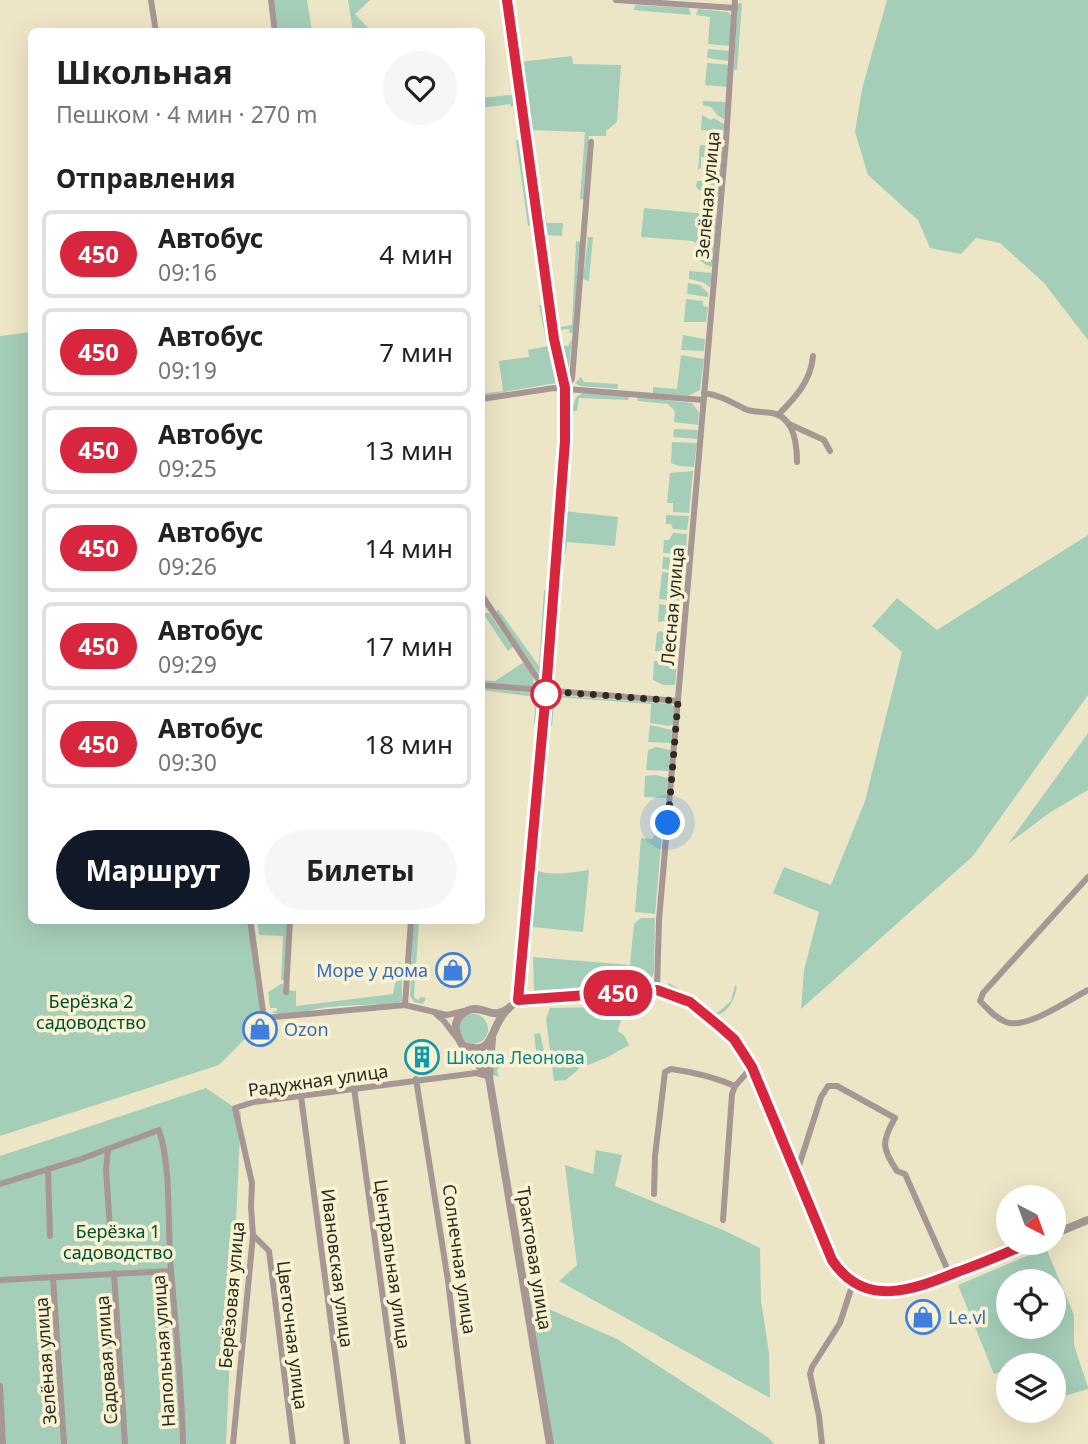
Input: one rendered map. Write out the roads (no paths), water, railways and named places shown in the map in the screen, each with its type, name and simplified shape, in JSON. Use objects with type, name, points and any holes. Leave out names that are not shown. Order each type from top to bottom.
[{"type":"street","points":[[151,0],[155,28]]},
{"type":"street","points":[[271,0],[274,28]]},
{"type":"street","points":[[507,0],[552,326],[565,388],[565,441],[546,691],[518,1000]]},
{"type":"street","points":[[615,0],[735,4]]},
{"type":"street","name":"Зелёная улица","points":[[704,396],[735,4]]},
{"type":"street","points":[[565,388],[572,379],[591,142]]},
{"type":"street","points":[[778,415],[803,388],[814,356]]},
{"type":"street","points":[[485,398],[565,388],[729,399],[746,409],[778,415],[788,424],[824,440],[830,451]]},
{"type":"street","name":"Лесная улица","points":[[657,990],[659,920],[704,396]]},
{"type":"street","points":[[788,424],[797,443],[797,462]]},
{"type":"street","points":[[485,600],[546,691]]},
{"type":"street","points":[[485,685],[678,701]]},
{"type":"street","points":[[1088,877],[983,993],[980,1001],[996,1017],[1014,1024],[1028,1021],[1088,990]]},
{"type":"street","points":[[251,924],[264,1018],[405,1005],[452,1016],[478,1009],[492,1014],[508,1009]]},
{"type":"street","points":[[286,992],[290,924]]},
{"type":"street","points":[[405,1005],[411,924]]},
{"type":"street","points":[[434,1013],[461,1043],[479,1048],[493,1035],[500,1017],[518,1000],[657,990],[690,1002],[734,1039],[752,1067],[832,1260],[841,1274],[853,1283],[896,1292],[924,1285],[1000,1255]]},
{"type":"street","points":[[461,1043],[455,1026],[457,1018],[465,1011]]},
{"type":"street","points":[[485,1012],[491,1017],[493,1035]]},
{"type":"street","name":"Трактовая улица","points":[[493,1035],[489,1077],[550,1444]]},
{"type":"street","name":"Трактовая улица","points":[[461,1043],[489,1077]]},
{"type":"street","points":[[723,1220],[735,1086],[752,1067]]},
{"type":"street","points":[[654,1194],[655,1156],[665,1072],[671,1069],[687,1071],[717,1078],[735,1086]]},
{"type":"street","name":"Радужная улица","points":[[235,1108],[254,1102],[416,1079],[476,1073],[489,1077]]},
{"type":"street","name":"Солнечная улица","points":[[416,1079],[446,1269],[468,1444]]},
{"type":"street","points":[[796,1175],[821,1097],[828,1086],[837,1086],[895,1118],[885,1134],[884,1146],[897,1171],[905,1174],[950,1275]]},
{"type":"street","name":"Центральная улица","points":[[354,1088],[403,1444]]},
{"type":"street","name":"Ивановская улица","points":[[301,1096],[347,1444]]},
{"type":"street","name":"Берёзовая улица","points":[[233,1444],[253,1235],[252,1183],[235,1108]]},
{"type":"street","name":"Напольная улица","points":[[108,1149],[159,1130],[163,1142],[183,1406],[183,1444]]},
{"type":"street","points":[[0,1184],[108,1149],[106,1170],[110,1229]]},
{"type":"street","points":[[48,1169],[50,1236]]},
{"type":"street","points":[[1066,1229],[1088,1220]]},
{"type":"street","name":"Цветочная улица","points":[[253,1235],[269,1251],[293,1444]]},
{"type":"street","points":[[0,1280],[171,1271]]},
{"type":"street","name":"Садовая улица","points":[[114,1273],[125,1444]]},
{"type":"street","name":"Зелёная улица","points":[[53,1277],[64,1444]]},
{"type":"street","points":[[822,1444],[820,1416],[810,1374],[840,1323],[853,1283]]},
{"type":"street","points":[[0,1385],[3,1444]]},
{"type":"place","name":"Море у дома","points":[[453,970]]},
{"type":"place","name":"Ozon","points":[[260,1029]]},
{"type":"place","name":"Школа Леонова","points":[[422,1057]]},
{"type":"place","name":"Le.vl","points":[[923,1317]]},
{"type":"park label","name":"Берёзка 2 садоводство","points":[[91,1011]]},
{"type":"park label","name":"Берёзка 1 садоводство","points":[[118,1241]]}]
